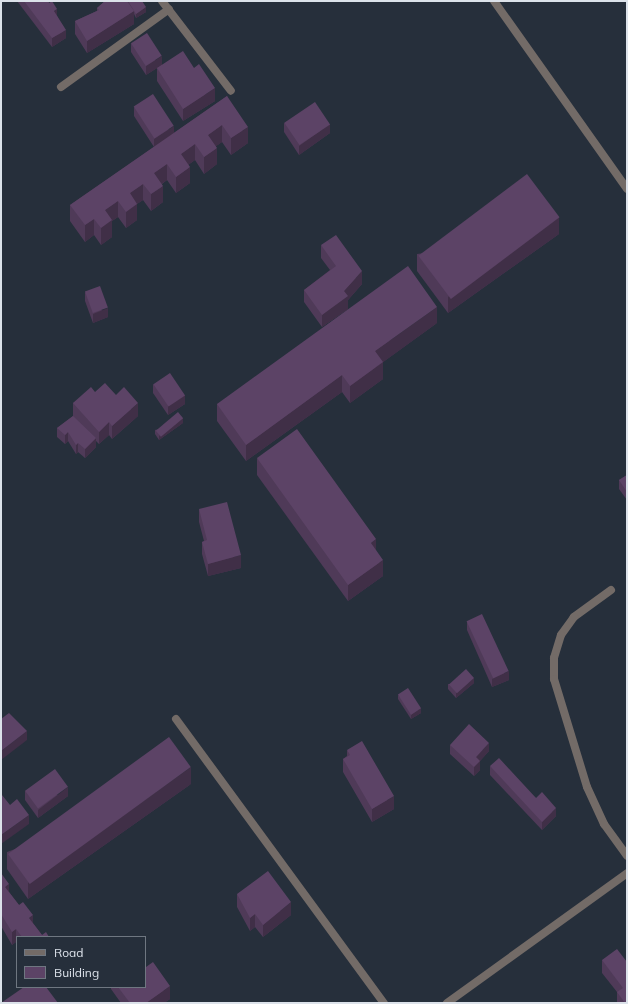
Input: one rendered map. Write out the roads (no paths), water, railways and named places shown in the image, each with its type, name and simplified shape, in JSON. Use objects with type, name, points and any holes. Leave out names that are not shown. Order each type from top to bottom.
[{"type":"street","points":[[162,1],[231,91]]},
{"type":"street","points":[[494,1],[627,189]]},
{"type":"street","points":[[62,87],[169,9]]},
{"type":"street","points":[[612,590],[574,617],[560,635],[554,658],[554,679],[587,787],[604,824],[627,856]]},
{"type":"street","points":[[176,719],[384,1003]]},
{"type":"street","points":[[447,1003],[627,873]]}]
